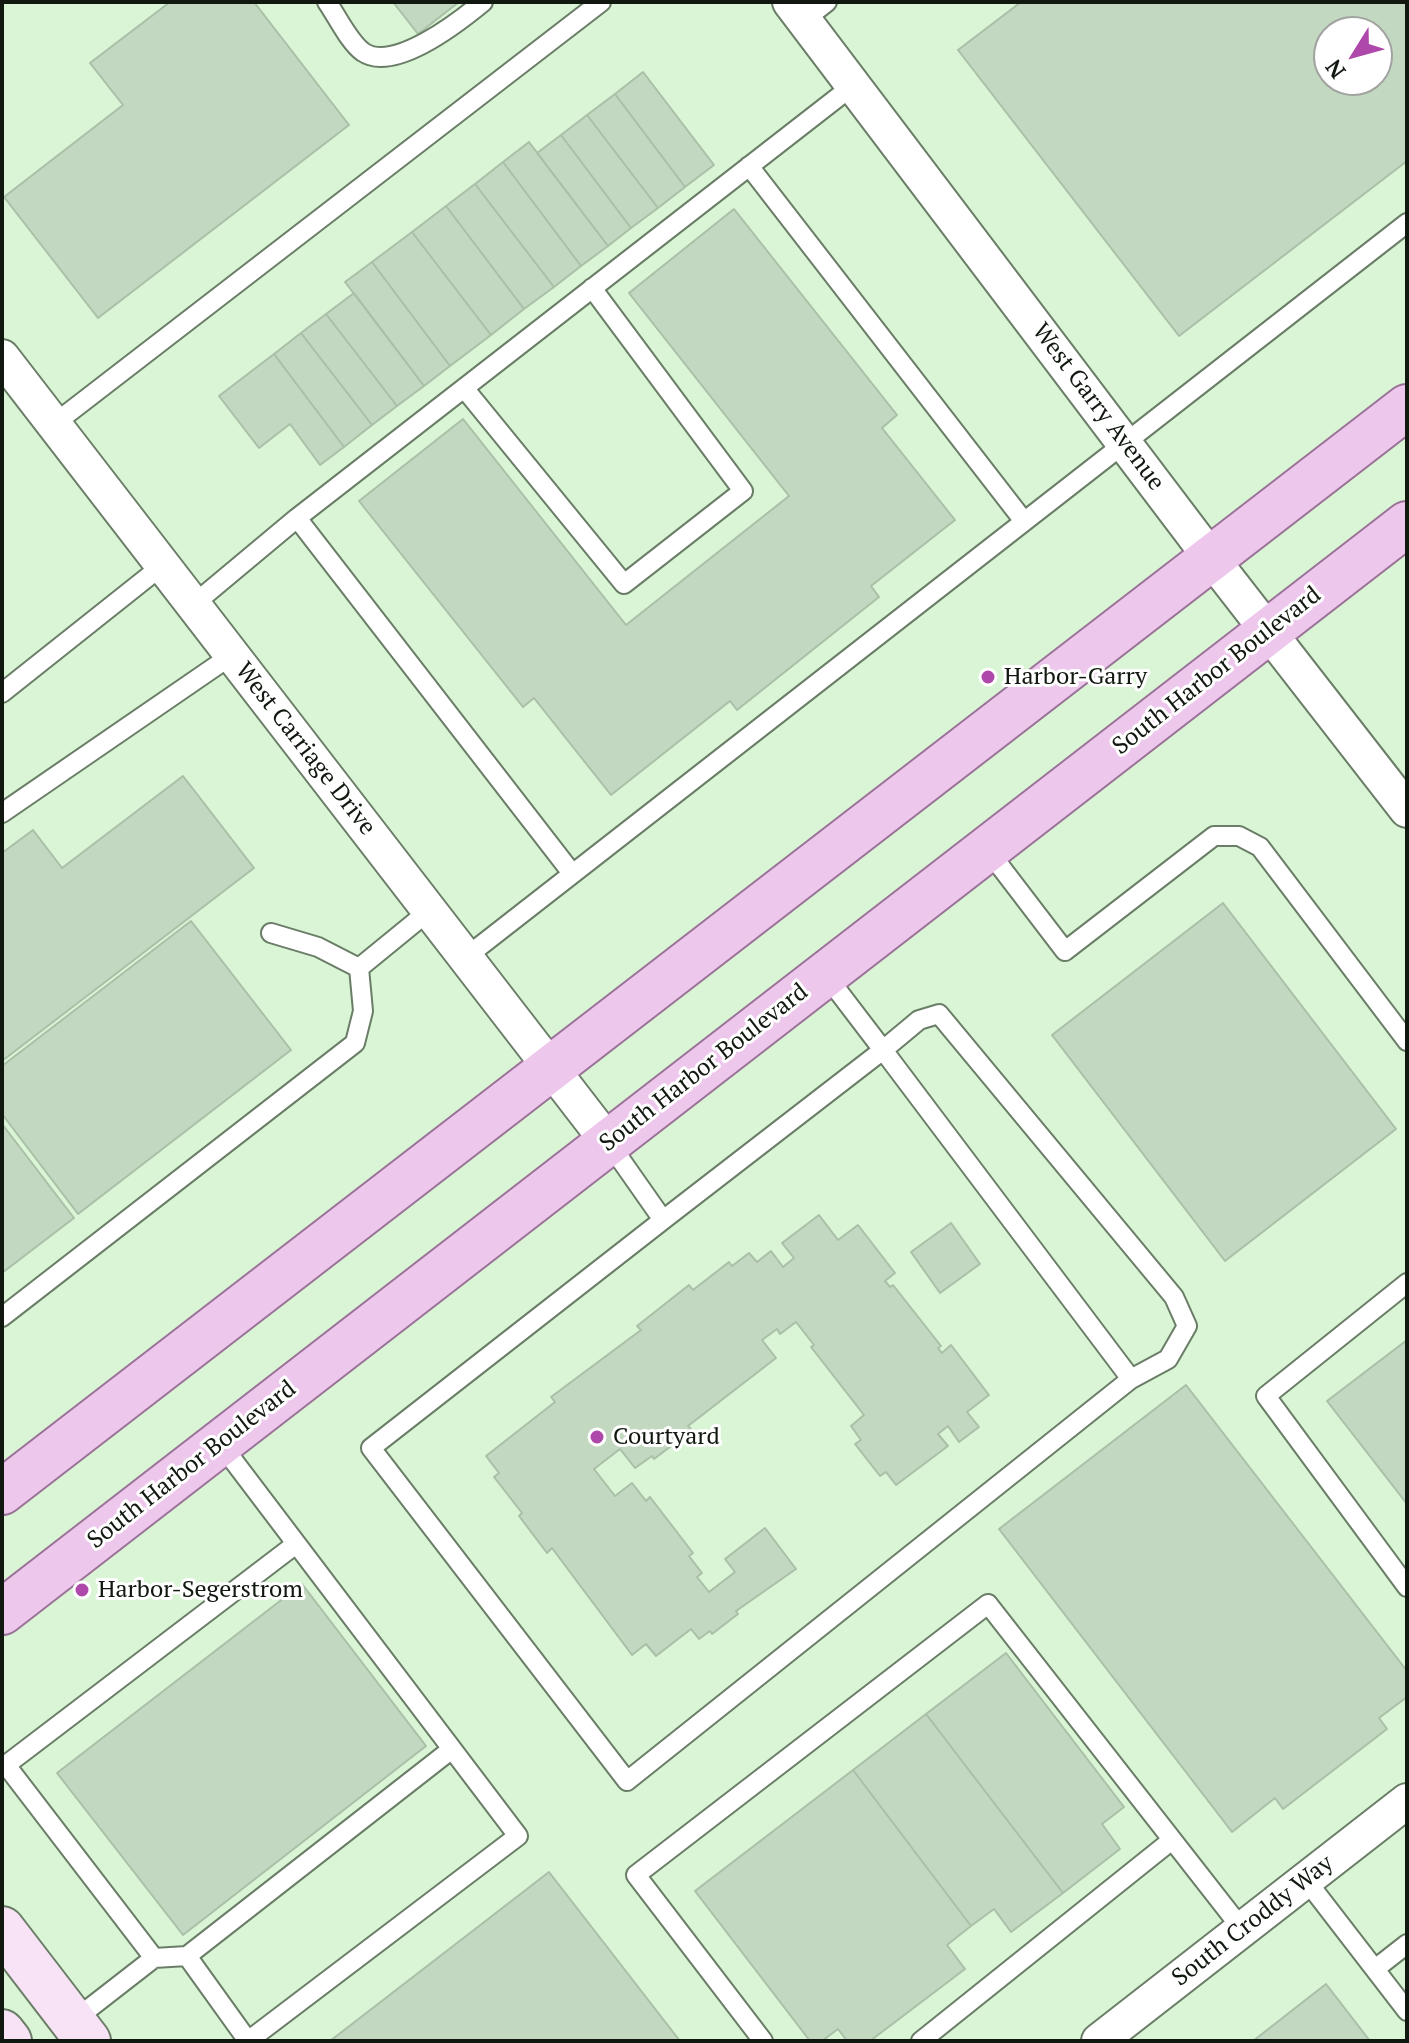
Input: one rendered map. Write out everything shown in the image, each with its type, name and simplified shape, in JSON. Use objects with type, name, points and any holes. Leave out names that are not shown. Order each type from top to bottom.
[{"type":"main road","points":[[2,1492],[1407,407]]},
{"type":"main road","name":"South Harbor Boulevard","points":[[2,1612],[1407,524]]},
{"type":"main road","points":[[2,1929],[81,2031]]},
{"type":"main road","points":[[2,2032],[9,2041]]},
{"type":"street","name":"West Garry Avenue","points":[[807,8],[855,84],[1211,558],[1407,810]]},
{"type":"street","name":"West Carriage Drive","points":[[2,357],[608,1142]]},
{"type":"street","name":"South Croddy Way","points":[[1099,2041],[1407,1801]]},
{"type":"lane","points":[[327,2],[363,52],[382,58],[442,35],[483,2]]},
{"type":"lane","points":[[54,424],[601,2]]},
{"type":"lane","points":[[194,604],[297,518],[855,84]]},
{"type":"lane","points":[[749,166],[1023,520]]},
{"type":"lane","points":[[466,957],[571,872],[1407,223]]},
{"type":"lane","points":[[464,388],[624,584],[648,566],[743,491],[592,288]]},
{"type":"lane","points":[[297,518],[571,872]]},
{"type":"lane","points":[[2,693],[163,565]]},
{"type":"lane","points":[[2,813],[232,655]]},
{"type":"lane","points":[[987,849],[1065,951],[1214,836],[1239,836],[1260,847],[1407,1041]]},
{"type":"lane","points":[[359,968],[430,910]]},
{"type":"lane","points":[[271,933],[318,947],[359,968]]},
{"type":"lane","points":[[2,1317],[355,1043],[363,1011],[359,968]]},
{"type":"lane","points":[[825,974],[1131,1379]]},
{"type":"lane","points":[[939,1014],[1174,1297],[1187,1326],[1168,1359],[1131,1379],[627,1781],[371,1448],[663,1220],[919,1020],[939,1014]]},
{"type":"lane","points":[[608,1142],[663,1220]]},
{"type":"lane","points":[[1407,1283],[1266,1396],[1407,1587]]},
{"type":"lane","points":[[187,1956],[248,2041],[518,1836],[220,1443]]},
{"type":"lane","points":[[154,1958],[6,1765],[296,1544]]},
{"type":"lane","points":[[763,2041],[636,1875],[988,1604],[1242,1929]]},
{"type":"lane","points":[[81,2031],[154,1958],[187,1956],[452,1749]]},
{"type":"lane","points":[[921,2041],[1172,1840]]},
{"type":"lane","points":[[1306,1880],[1407,2011]]},
{"type":"lane","points":[[1375,1969],[1407,1944]]},
{"type":"shaded area","points":[[2,2],[1407,2],[1407,2041],[2,2041]]},
{"type":"building","points":[[170,2],[254,2],[349,125],[98,318],[4,197],[123,105],[90,63]]},
{"type":"building","points":[[393,2],[459,2],[418,34]]},
{"type":"building","points":[[1021,2],[1407,2],[1407,161],[1179,336],[958,50]]},
{"type":"building","points":[[643,72],[714,165],[685,187],[615,94]]},
{"type":"building","points":[[615,94],[685,187],[658,208],[587,115]]},
{"type":"building","points":[[587,115],[658,208],[631,228],[561,135]]},
{"type":"building","points":[[561,135],[631,228],[608,246],[537,153]]},
{"type":"building","points":[[529,142],[608,246],[581,266],[503,162]]},
{"type":"building","points":[[503,162],[581,266],[554,287],[475,184]]},
{"type":"building","points":[[475,184],[554,287],[524,309],[446,206]]},
{"type":"building","points":[[446,206],[524,309],[491,335],[412,232]]},
{"type":"building","points":[[734,209],[897,415],[882,428],[955,520],[871,586],[879,597],[737,710],[730,701],[611,795],[534,698],[523,707],[359,501],[463,419],[626,625],[789,496],[629,293]]},
{"type":"building","points":[[412,232],[491,335],[450,366],[372,262]]},
{"type":"building","points":[[372,262],[450,366],[424,386],[345,282]]},
{"type":"building","points":[[354,293],[424,386],[397,406],[326,314]]},
{"type":"building","points":[[326,314],[397,406],[372,425],[301,333]]},
{"type":"building","points":[[301,333],[372,425],[344,447],[274,354]]},
{"type":"building","points":[[274,354],[344,447],[320,465],[290,424],[259,448],[219,396]]},
{"type":"building","points":[[183,776],[254,868],[2,1061],[2,853],[33,830],[62,868]]},
{"type":"building","points":[[1223,903],[1396,1129],[1225,1261],[1052,1035]]},
{"type":"building","points":[[191,921],[291,1050],[78,1214],[2,1114],[2,1066]]},
{"type":"building","points":[[2,1124],[74,1218],[2,1273]]},
{"type":"building","name":"Courtyard","points":[[819,1215],[838,1240],[858,1225],[895,1273],[885,1281],[890,1287],[893,1285],[941,1346],[938,1348],[942,1353],[951,1345],[989,1395],[967,1412],[979,1427],[959,1442],[948,1426],[938,1434],[948,1446],[896,1485],[886,1472],[880,1476],[855,1444],[861,1440],[851,1426],[864,1415],[811,1347],[814,1345],[796,1322],[780,1334],[777,1329],[762,1340],[776,1358],[688,1426],[692,1430],[654,1459],[652,1456],[635,1468],[620,1449],[594,1469],[615,1496],[632,1483],[646,1501],[650,1497],[693,1553],[689,1556],[702,1573],[697,1577],[709,1592],[735,1572],[725,1559],[765,1528],[796,1569],[736,1611],[738,1614],[712,1634],[710,1631],[699,1639],[691,1629],[656,1656],[646,1644],[632,1655],[552,1548],[547,1553],[519,1516],[522,1513],[494,1477],[499,1473],[486,1456],[555,1402],[551,1397],[641,1330],[637,1326],[689,1285],[693,1290],[729,1262],[732,1266],[749,1253],[757,1262],[771,1251],[783,1267],[794,1258],[782,1243]]},
{"type":"building","points":[[951,1223],[980,1264],[940,1293],[911,1252]]},
{"type":"building","points":[[1407,1340],[1407,1504],[1327,1401]]},
{"type":"building","points":[[1186,1385],[1407,1671],[1407,1697],[1379,1718],[1387,1729],[1283,1809],[1275,1798],[1232,1832],[999,1529]]},
{"type":"building","points":[[302,1584],[426,1746],[183,1935],[57,1773]]},
{"type":"building","points":[[1006,1653],[1124,1807],[1102,1824],[1120,1849],[1063,1893],[926,1714]]},
{"type":"building","points":[[926,1714],[1063,1893],[1011,1932],[994,1909],[971,1926],[853,1770]]},
{"type":"building","points":[[853,1770],[971,1926],[947,1945],[965,1969],[870,2041],[847,2041],[838,2029],[822,2041],[810,2041],[695,1891]]},
{"type":"building","points":[[549,1872],[680,2041],[330,2041]]},
{"type":"building","points":[[1326,1984],[1370,2041],[1253,2041]]},
{"type":"place","name":"Harbor-Garry","points":[[988,677]]},
{"type":"place","name":"Courtyard","points":[[597,1437]]},
{"type":"place","name":"Harbor-Segerstrom","points":[[82,1590]]}]
